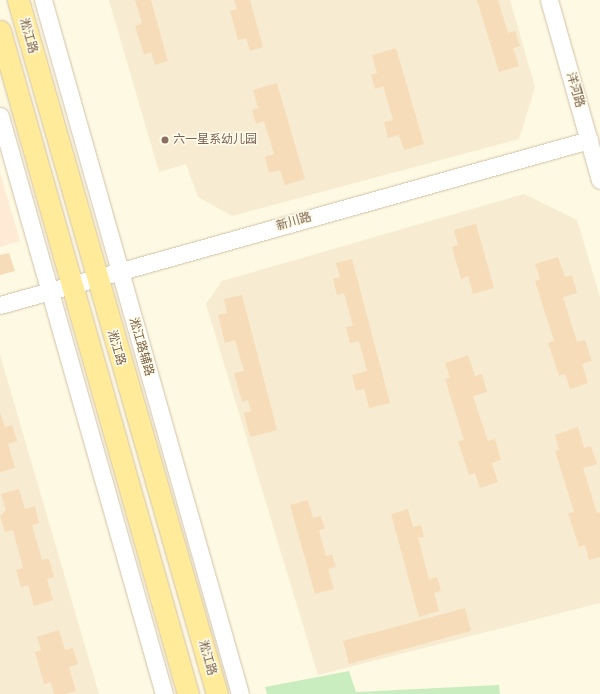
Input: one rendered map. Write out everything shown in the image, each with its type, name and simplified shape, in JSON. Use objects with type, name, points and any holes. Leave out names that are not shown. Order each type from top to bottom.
[{"type":"main road","name":"淞江路","points":[[18,0],[95,278],[217,694]]},
{"type":"main road","name":"淞江路","points":[[0,31],[188,694]]},
{"type":"street","name":"淞江路辅路","points":[[43,0],[240,694]]},
{"type":"street","name":"洋河路","points":[[549,0],[600,180]]},
{"type":"street","points":[[0,116],[164,694]]},
{"type":"street","name":"新川路","points":[[0,306],[72,284],[589,140]]},
{"type":"shaded area","points":[[109,0],[510,0],[535,87],[519,139],[232,216],[198,197],[186,164],[159,172]]},
{"type":"shaded area","points":[[0,173],[20,241],[0,247]]},
{"type":"shaded area","points":[[524,194],[577,220],[600,297],[600,603],[318,675],[206,304],[222,281]]},
{"type":"shaded area","points":[[0,355],[99,694],[0,694]]},
{"type":"green space","points":[[349,671],[356,692],[499,685],[500,694],[267,694],[265,687]]},
{"type":"building","points":[[135,0],[151,0],[168,61],[155,65],[151,52],[144,55],[135,26],[142,23]]},
{"type":"building","points":[[234,0],[250,0],[263,47],[250,51],[246,38],[238,40],[230,11],[237,9]]},
{"type":"building","points":[[477,0],[498,0],[508,33],[515,31],[520,46],[513,48],[519,66],[499,72]]},
{"type":"building","points":[[396,48],[424,144],[404,150],[399,135],[388,138],[384,122],[393,120],[383,86],[375,89],[371,75],[377,73],[372,55]]},
{"type":"building","points":[[277,83],[305,179],[285,185],[280,170],[269,173],[265,157],[274,154],[264,121],[256,124],[252,110],[258,108],[253,90]]},
{"type":"building","points":[[476,224],[494,288],[473,294],[468,276],[461,279],[452,247],[458,245],[454,230]]},
{"type":"building","points":[[9,253],[15,271],[0,275],[0,255]]},
{"type":"building","points":[[558,257],[565,277],[572,275],[577,293],[563,297],[577,342],[585,340],[592,361],[582,364],[588,383],[570,389],[565,374],[559,376],[548,343],[554,341],[535,281],[540,279],[535,264]]},
{"type":"building","points":[[352,259],[390,403],[369,408],[364,389],[356,391],[352,375],[367,371],[359,341],[350,343],[346,327],[353,326],[344,293],[337,295],[333,279],[340,277],[336,263]]},
{"type":"building","points":[[242,295],[277,430],[250,437],[244,413],[251,411],[248,400],[242,402],[234,373],[244,371],[235,340],[225,343],[218,315],[227,313],[224,299]]},
{"type":"building","points":[[468,355],[475,376],[482,374],[487,392],[473,396],[488,441],[495,439],[501,460],[492,463],[498,482],[480,488],[475,473],[469,475],[458,441],[464,440],[445,379],[450,378],[445,363]]},
{"type":"building","points":[[0,413],[5,427],[12,425],[17,441],[8,444],[15,468],[0,472]]},
{"type":"building","points":[[578,427],[584,448],[591,446],[597,464],[583,468],[597,513],[600,512],[600,557],[589,560],[585,545],[579,547],[568,513],[574,512],[555,451],[559,450],[555,435]]},
{"type":"building","points":[[19,489],[25,509],[35,506],[39,523],[32,525],[42,560],[49,559],[54,577],[47,579],[53,600],[34,606],[28,585],[21,587],[16,570],[23,568],[13,530],[5,532],[0,516],[6,510],[1,494]]},
{"type":"building","points":[[308,500],[313,518],[321,516],[325,529],[319,530],[326,556],[332,554],[336,567],[328,569],[334,589],[315,594],[290,505]]},
{"type":"building","points":[[408,509],[413,527],[421,525],[424,537],[418,538],[429,579],[437,577],[441,591],[434,593],[439,611],[419,617],[391,514]]},
{"type":"building","points":[[465,608],[471,631],[349,664],[343,641]]},
{"type":"building","points":[[59,630],[65,650],[73,648],[78,664],[69,667],[76,691],[65,694],[54,694],[51,682],[44,684],[35,652],[41,650],[37,637]]},
{"type":"place","name":"六一星系幼儿园","points":[[165,140]]}]
